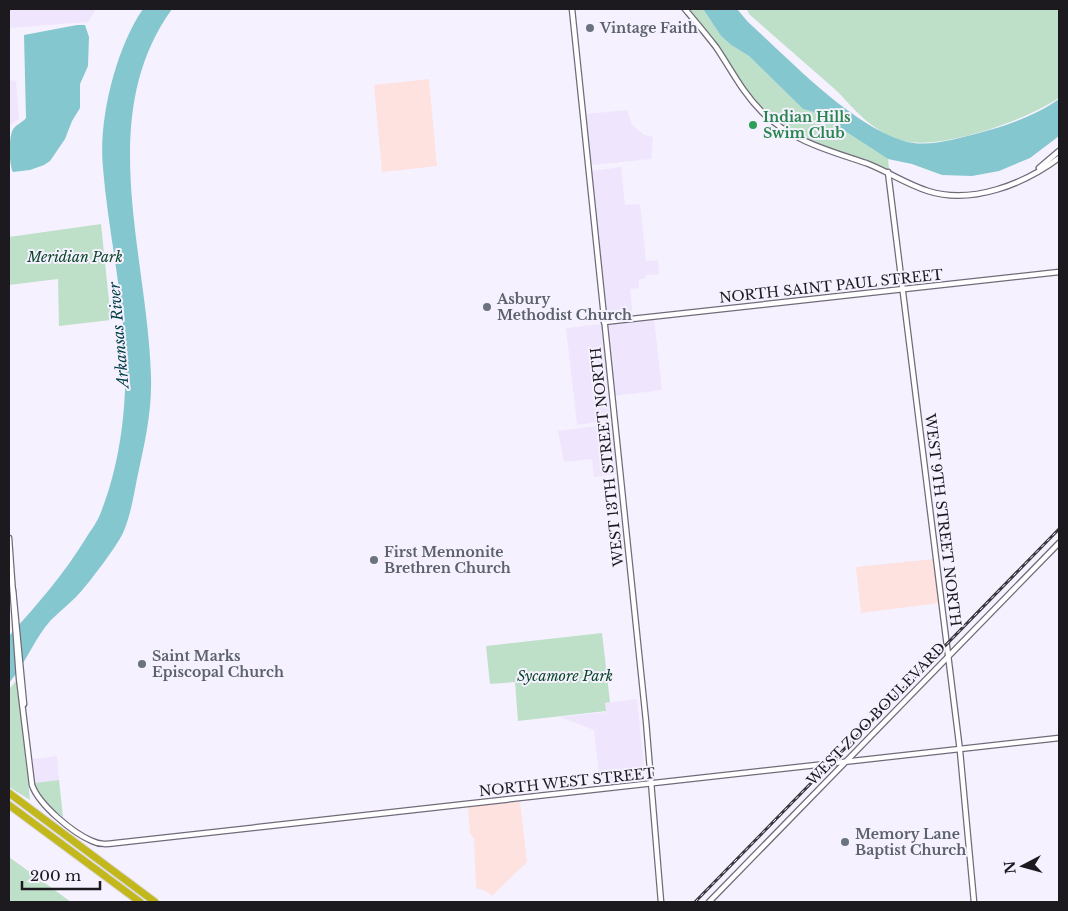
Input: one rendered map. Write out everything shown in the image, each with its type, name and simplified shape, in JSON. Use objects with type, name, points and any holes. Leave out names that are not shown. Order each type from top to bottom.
[{"type":"highway","points":[[9,793],[155,902]]},
{"type":"highway","points":[[9,805],[140,902]]},
{"type":"main road","name":"WEST 13TH STREET NORTH","points":[[572,9],[652,784],[661,902]]},
{"type":"main road","points":[[685,9],[716,48],[745,93],[771,120],[810,145],[888,172],[929,191],[967,195],[997,190],[1059,158]]},
{"type":"main road","points":[[1034,172],[1059,151]]},
{"type":"main road","name":"WEST 9TH STREET NORTH","points":[[888,172],[960,751],[974,902]]},
{"type":"main road","name":"NORTH SAINT PAUL STREET","points":[[604,322],[1059,272]]},
{"type":"main road","name":"NORTH WEST STREET","points":[[9,538],[12,588],[31,778],[37,796],[46,808],[93,842],[116,844],[960,751],[1059,738]]},
{"type":"main road","name":"WEST ZOO BOULEVARD","points":[[709,902],[1059,543]]},
{"type":"shaded area","points":[[9,9],[96,9],[88,22],[9,28]]},
{"type":"shaded area","points":[[429,79],[437,166],[382,172],[374,85]]},
{"type":"shaded area","points":[[9,80],[16,81],[19,119],[9,126]]},
{"type":"shaded area","points":[[627,110],[632,125],[644,135],[653,137],[651,159],[591,165],[586,114]]},
{"type":"shaded area","points":[[621,167],[625,205],[640,204],[646,261],[658,260],[659,274],[646,275],[645,278],[639,280],[639,288],[630,289],[633,317],[607,320],[592,171]]},
{"type":"shaded area","points":[[654,318],[662,390],[614,396],[607,324]]},
{"type":"shaded area","points":[[602,324],[610,420],[577,425],[566,328]]},
{"type":"shaded area","points":[[612,424],[616,474],[594,477],[592,459],[564,462],[558,431]]},
{"type":"shaded area","points":[[933,559],[939,603],[861,613],[856,567]]},
{"type":"shaded area","points":[[637,699],[645,777],[600,783],[594,730],[560,717],[606,712],[605,703]]},
{"type":"shaded area","points":[[57,756],[59,780],[34,783],[33,759]]},
{"type":"shaded area","points":[[520,801],[527,862],[492,896],[486,891],[476,888],[474,839],[470,833],[468,807]]},
{"type":"green space","points":[[687,9],[703,9],[721,36],[731,45],[749,56],[803,109],[817,113],[888,159],[889,169],[819,146],[774,119],[746,90],[712,37]]},
{"type":"green space","points":[[747,9],[1059,9],[1059,98],[1006,124],[984,131],[940,141],[921,143],[904,141],[894,138],[867,121],[838,92],[749,14]]},
{"type":"green space","name":"Meridian Park","points":[[101,224],[111,320],[59,326],[58,279],[9,285],[9,237]]},
{"type":"green space","name":"Sycamore Park","points":[[602,633],[610,702],[605,703],[606,711],[518,721],[515,682],[490,684],[486,646]]},
{"type":"green space","points":[[17,680],[30,800],[9,787],[9,689]]},
{"type":"green space","points":[[59,780],[63,817],[42,800],[34,783]]},
{"type":"green space","points":[[9,857],[71,902],[9,902]]},
{"type":"water","points":[[143,9],[172,9],[149,51],[135,95],[130,141],[131,188],[148,331],[151,377],[149,414],[143,450],[130,511],[120,539],[81,592],[45,627],[9,683],[9,636],[59,577],[78,551],[100,515],[113,475],[121,435],[125,395],[124,332],[103,168],[103,128],[106,107],[117,64],[133,25]]},
{"type":"water","points":[[703,9],[737,9],[748,22],[840,105],[881,131],[901,140],[920,144],[950,140],[979,133],[1021,119],[1059,99],[1059,136],[1030,158],[999,171],[972,176],[942,175],[912,164],[888,159],[817,113],[803,109],[749,56],[731,45],[721,36]]},
{"type":"water","points":[[85,25],[89,37],[88,66],[80,84],[80,108],[72,121],[65,139],[50,161],[30,170],[13,172],[10,157],[12,131],[26,118],[24,35]]},
{"type":"railway","points":[[695,902],[1059,529]]},
{"type":"place","name":"Vintage Faith","points":[[590,28]]},
{"type":"place","name":"Indian Hills Swim Club","points":[[753,125]]},
{"type":"place","name":"Asbury Methodist Church","points":[[487,307]]},
{"type":"place","name":"First Mennonite Brethren Church","points":[[374,560]]},
{"type":"place","name":"Saint Marks Episcopal Church","points":[[142,664]]},
{"type":"place","name":"Memory Lane Baptist Church","points":[[845,842]]},
{"type":"water label","name":"Arkansas River","points":[[119,335]]}]
